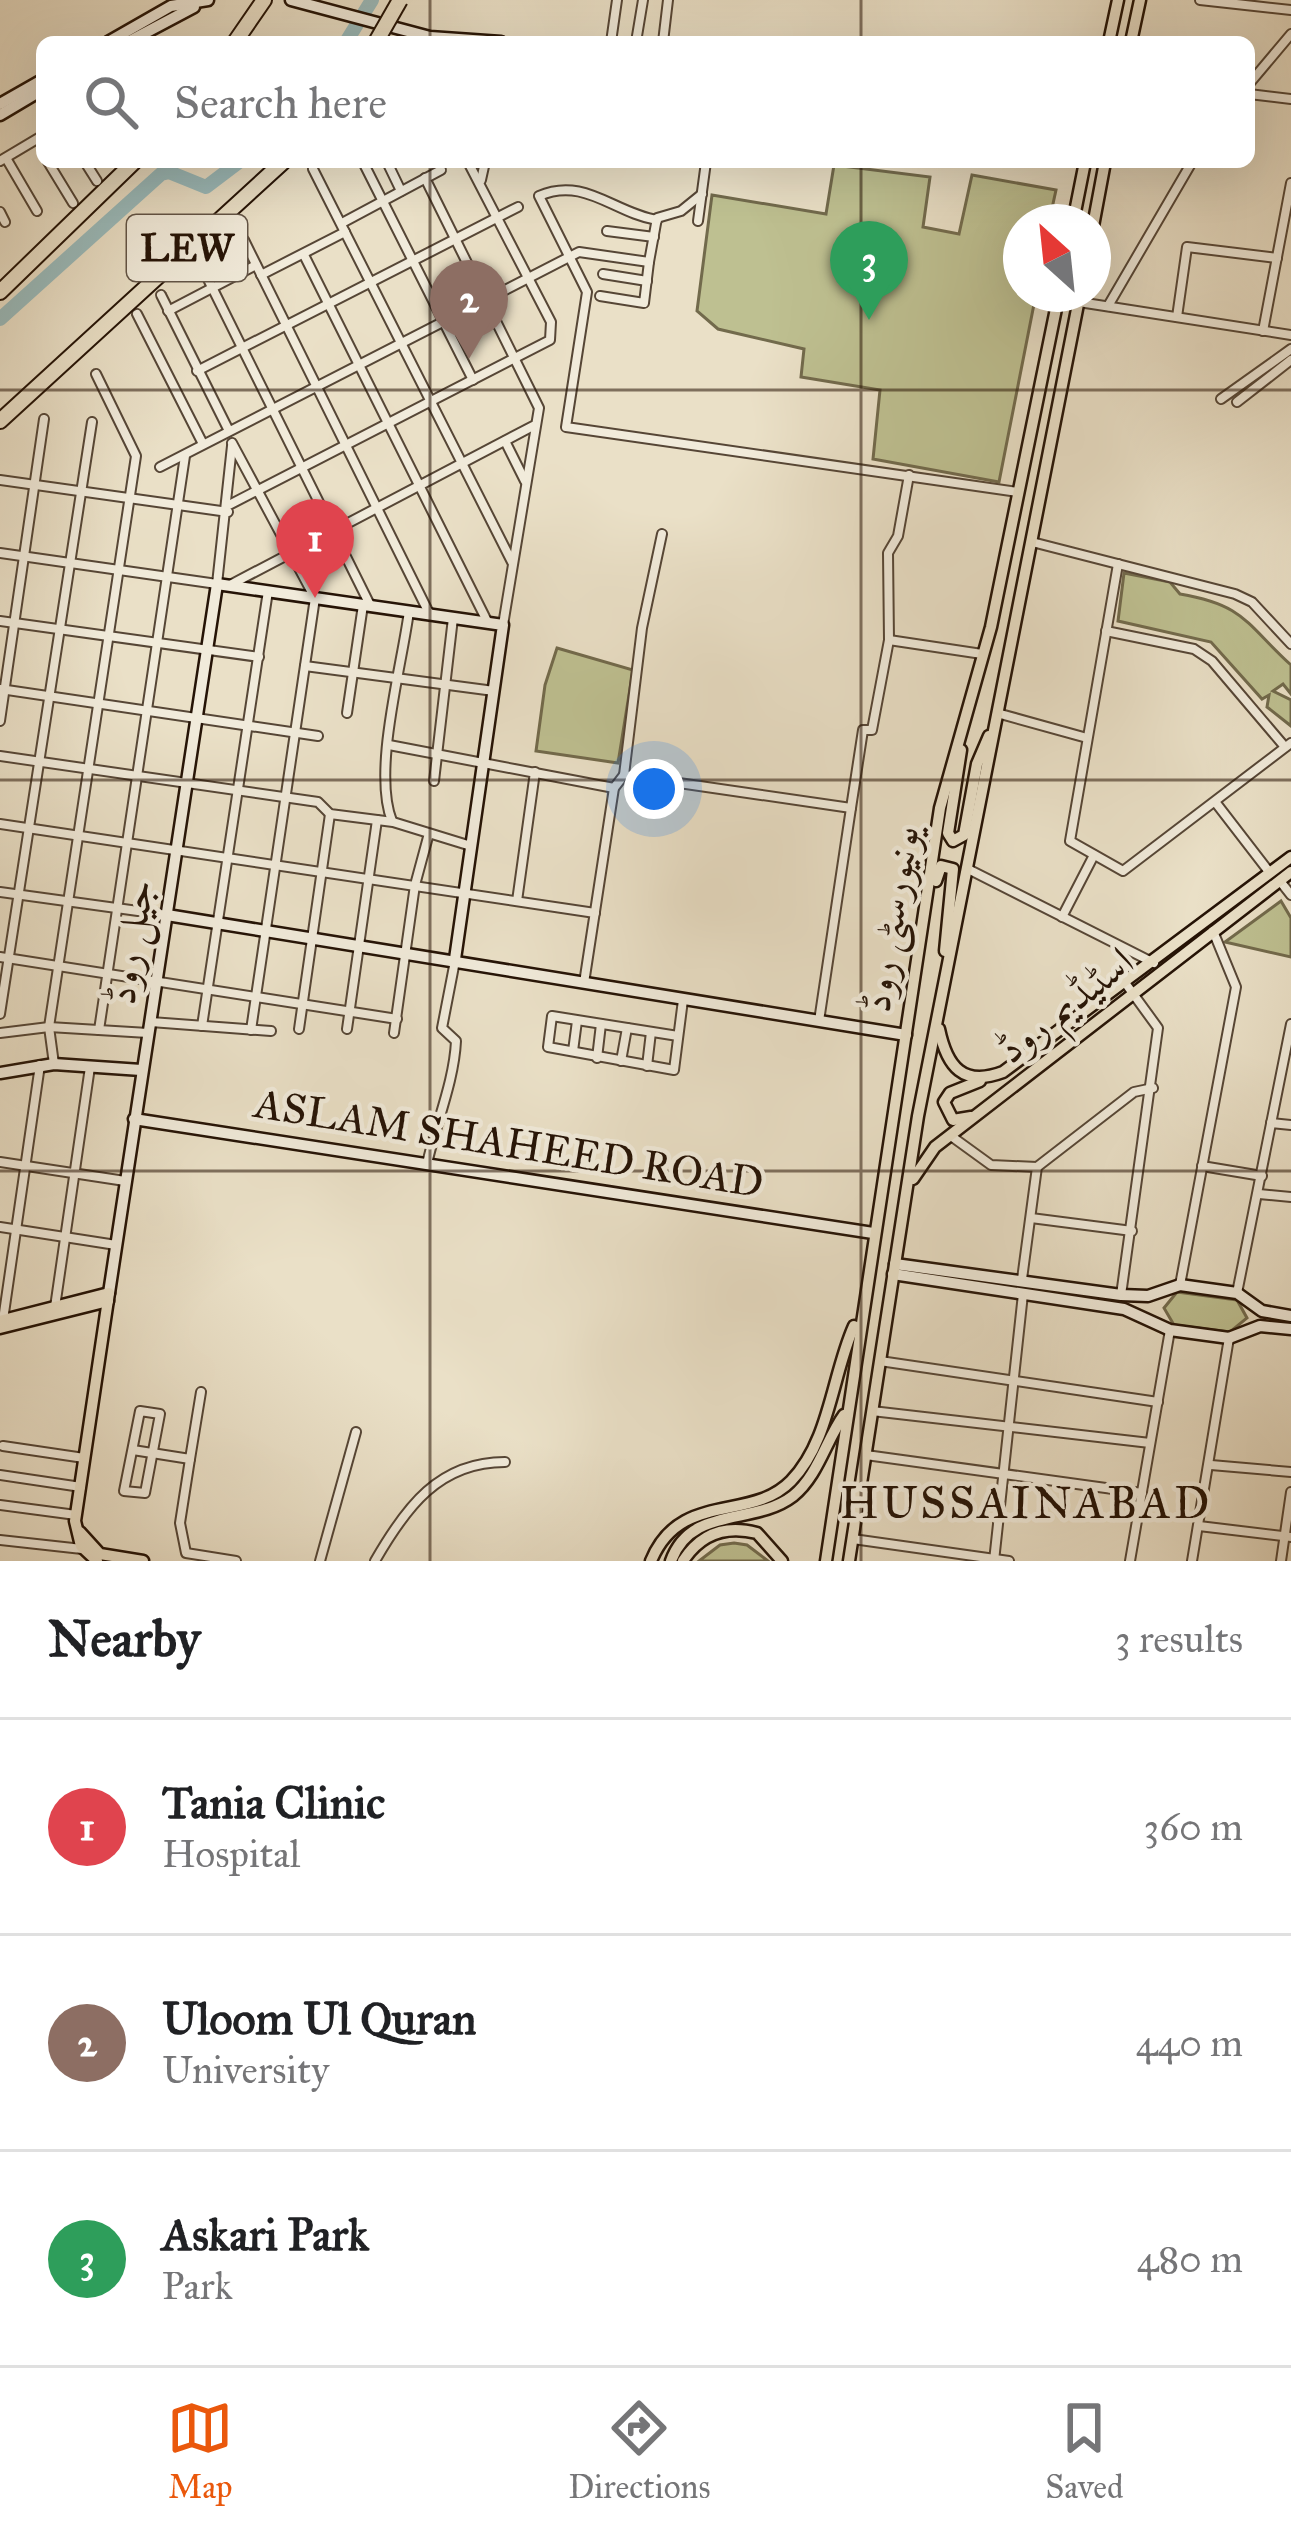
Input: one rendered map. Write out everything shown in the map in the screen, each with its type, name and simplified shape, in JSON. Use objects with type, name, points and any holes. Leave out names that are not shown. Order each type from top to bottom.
[{"type":"highway","points":[[239,36],[264,0]]},
{"type":"highway","points":[[383,36],[400,0]]},
{"type":"highway","name":"LEW","points":[[0,292],[128,168]]},
{"type":"highway","name":"LEW","points":[[0,421],[276,168]]},
{"type":"main road","points":[[1110,36],[1118,0]]},
{"type":"main road","points":[[1132,36],[1139,0]]},
{"type":"main road","points":[[1076,204],[1083,168]]},
{"type":"main road","points":[[1097,204],[1104,168]]},
{"type":"main road","name":"یونیورسٹی روڈ","points":[[826,1561],[940,808],[982,655],[1054,312]]},
{"type":"main road","name":"یونیورسٹی روڈ","points":[[849,1561],[937,1020],[1077,312]]},
{"type":"main road","points":[[961,729],[961,772],[948,833],[953,841],[964,835],[977,764],[996,717]]},
{"type":"main road","name":"اسٹیڈیم روڈ","points":[[937,1020],[952,1067],[964,1076],[985,1079],[1003,1072],[1213,931],[1280,876],[1291,857]]},
{"type":"main road","points":[[922,924],[938,871],[947,864],[954,877],[944,929],[946,973]]},
{"type":"main road","name":"اسٹیڈیم روڈ","points":[[903,1209],[915,1173],[951,1136],[1154,964],[1280,876]]},
{"type":"main road","points":[[980,1114],[953,1120],[944,1102],[957,1089],[985,1079]]},
{"type":"main road","points":[[1,1324],[109,1297]]},
{"type":"main road","name":"جیل روڈ","points":[[83,1549],[76,1516],[109,1297]]},
{"type":"main road","points":[[650,1561],[664,1538],[694,1515],[770,1496],[802,1469],[861,1308]]},
{"type":"main road","points":[[670,1561],[692,1530],[764,1510],[793,1496],[814,1472],[845,1414]]},
{"type":"main road","points":[[832,1522],[855,1525]]},
{"type":"main road","points":[[682,1561],[694,1545],[727,1529],[757,1533],[782,1561]]},
{"type":"main road","points":[[77,1530],[100,1554],[143,1561]]},
{"type":"main road","points":[[83,1549],[97,1561]]},
{"type":"street","points":[[119,36],[172,7],[208,0]]},
{"type":"street","points":[[611,36],[617,0]]},
{"type":"street","points":[[638,36],[643,0]]},
{"type":"street","points":[[664,36],[668,0]]},
{"type":"street","points":[[1200,0],[1291,10]]},
{"type":"street","points":[[294,1],[420,36]]},
{"type":"street","points":[[136,36],[172,7]]},
{"type":"street","points":[[384,36],[391,27]]},
{"type":"street","points":[[1255,77],[1291,34]]},
{"type":"street","points":[[0,104],[36,83]]},
{"type":"street","points":[[0,115],[36,94]]},
{"type":"street","points":[[1255,95],[1291,99]]},
{"type":"street","points":[[36,140],[3,159],[37,211]]},
{"type":"street","points":[[52,168],[74,202]]},
{"type":"street","points":[[89,168],[97,181]]},
{"type":"street","points":[[366,168],[473,380]]},
{"type":"street","points":[[390,168],[401,191]]},
{"type":"street","points":[[0,480],[228,508],[550,340],[551,322],[472,168]]},
{"type":"street","points":[[481,182],[484,168]]},
{"type":"street","points":[[698,221],[705,168]]},
{"type":"street","points":[[1111,301],[1188,168]]},
{"type":"street","points":[[313,169],[513,564]]},
{"type":"street","points":[[261,275],[304,255],[383,201],[441,170]]},
{"type":"street","points":[[425,178],[539,408],[442,1028],[454,1036],[454,1072],[441,1098],[427,1164]]},
{"type":"street","points":[[1263,331],[1291,184]]},
{"type":"street","points":[[702,194],[657,220],[632,215],[574,188],[539,196],[587,292],[566,427],[1019,492]]},
{"type":"street","points":[[196,370],[518,207]]},
{"type":"street","points":[[600,296],[644,303],[657,220]]},
{"type":"street","points":[[607,231],[654,238]]},
{"type":"street","points":[[244,240],[430,614]]},
{"type":"street","points":[[1177,317],[1187,248],[1277,258]]},
{"type":"street","points":[[160,466],[579,252],[650,262]]},
{"type":"street","points":[[304,255],[488,623]]},
{"type":"street","points":[[197,257],[367,605],[347,713]]},
{"type":"street","points":[[168,311],[256,265]]},
{"type":"street","points":[[603,274],[646,281]]},
{"type":"street","name":"جیل روڈ","points":[[109,1297],[207,650],[223,585],[232,443],[161,295]]},
{"type":"street","points":[[1111,306],[1291,335]]},
{"type":"street","points":[[136,314],[203,444]]},
{"type":"street","points":[[1220,399],[1291,349]]},
{"type":"street","points":[[1237,402],[1291,360]]},
{"type":"street","points":[[54,1064],[49,1027],[136,456],[96,374]]},
{"type":"street","points":[[0,721],[44,419]]},
{"type":"street","points":[[0,1014],[4,958],[42,763],[92,422]]},
{"type":"street","points":[[223,585],[533,426]]},
{"type":"street","points":[[505,441],[525,482]]},
{"type":"street","points":[[232,443],[315,598],[251,1030]]},
{"type":"street","points":[[99,1030],[185,454]]},
{"type":"street","points":[[819,1022],[863,730],[872,730],[889,640],[888,553],[898,536],[909,475]]},
{"type":"street","points":[[584,985],[614,788],[624,775],[642,628],[662,534]]},
{"type":"street","points":[[1032,542],[1234,594],[1252,602],[1291,644]]},
{"type":"street","points":[[0,553],[503,625]]},
{"type":"street","points":[[1106,631],[1194,649],[1212,661],[1288,745],[1123,871],[1070,841],[1087,738],[1106,631],[1118,564]]},
{"type":"street","points":[[202,1026],[268,591]]},
{"type":"street","points":[[393,822],[387,808],[389,746],[410,611]]},
{"type":"street","points":[[434,781],[453,618]]},
{"type":"street","points":[[0,621],[259,657]]},
{"type":"street","points":[[889,640],[982,655]]},
{"type":"street","points":[[305,666],[494,691]]},
{"type":"street","points":[[2,689],[318,736]]},
{"type":"street","points":[[996,717],[1087,738]]},
{"type":"street","points":[[389,746],[485,760],[614,788]]},
{"type":"street","points":[[0,756],[318,802],[329,814],[393,822],[423,830],[428,837],[471,846]]},
{"type":"street","points":[[517,901],[535,772]]},
{"type":"street","points":[[624,775],[851,808]]},
{"type":"street","points":[[1216,802],[1291,895]]},
{"type":"street","points":[[298,1030],[329,814]]},
{"type":"street","points":[[347,1029],[377,820]]},
{"type":"street","points":[[0,824],[595,913]]},
{"type":"street","points":[[394,1033],[416,885],[428,837]]},
{"type":"street","points":[[1062,917],[1094,854]]},
{"type":"street","points":[[968,869],[1154,964]]},
{"type":"street","points":[[0,892],[266,929],[455,959],[468,967],[906,1035]]},
{"type":"street","points":[[1180,1285],[1236,987],[1213,931]]},
{"type":"street","points":[[4,958],[397,1018]]},
{"type":"street","points":[[1121,1295],[1158,1028],[1130,988]]},
{"type":"street","points":[[679,1036],[552,1016],[548,1047],[674,1070],[679,1036],[683,1000]]},
{"type":"street","points":[[573,1051],[577,1021]]},
{"type":"street","points":[[597,1058],[601,1024]]},
{"type":"street","points":[[1238,1293],[1291,1024]]},
{"type":"street","points":[[0,1033],[49,1027],[202,1026],[271,1031]]},
{"type":"street","points":[[621,1061],[627,1028]]},
{"type":"street","points":[[647,1066],[651,1032]]},
{"type":"street","points":[[0,1073],[54,1064],[141,1070]]},
{"type":"street","points":[[1,1324],[29,1166],[40,1065]]},
{"type":"street","points":[[54,1310],[90,1065]]},
{"type":"street","points":[[951,1136],[992,1165],[1037,1167],[1134,1092],[1153,1088]]},
{"type":"street","name":"ASLAM SHAHEED ROAD","points":[[134,1119],[873,1232]]},
{"type":"street","points":[[1271,1123],[1291,1125]]},
{"type":"street","points":[[0,1162],[125,1181]]},
{"type":"street","points":[[1202,1166],[1262,1176]]},
{"type":"street","points":[[994,1560],[1037,1167]]},
{"type":"street","points":[[1258,1194],[1291,1197]]},
{"type":"street","points":[[1031,1218],[1132,1231]]},
{"type":"street","points":[[0,1227],[116,1245]]},
{"type":"street","points":[[894,1269],[1121,1295],[1164,1294],[1180,1285],[1238,1293],[1252,1306],[1291,1316]]},
{"type":"street","points":[[1023,1285],[1124,1309],[1166,1327],[1228,1338],[1247,1329],[1291,1329]]},
{"type":"street","points":[[1130,1561],[1158,1402],[1166,1327],[1156,1311],[1164,1294]]},
{"type":"street","points":[[1247,1329],[1252,1306]]},
{"type":"street","points":[[1192,1561],[1228,1338]]},
{"type":"street","points":[[879,1361],[1158,1402]]},
{"type":"street","points":[[201,1392],[180,1523],[186,1553],[236,1561]]},
{"type":"street","points":[[140,1411],[160,1414],[153,1454],[146,1493],[124,1490],[140,1411]]},
{"type":"street","points":[[872,1411],[1150,1443]]},
{"type":"street","points":[[320,1561],[356,1432]]},
{"type":"street","points":[[3,1446],[86,1458]]},
{"type":"street","points":[[133,1450],[190,1459]]},
{"type":"street","points":[[866,1456],[1142,1493]]},
{"type":"street","points":[[375,1561],[409,1510],[451,1472],[470,1463],[505,1462]]},
{"type":"street","points":[[1210,1465],[1291,1472]]},
{"type":"street","points":[[0,1475],[81,1487]]},
{"type":"street","points":[[1281,1561],[1291,1492]]},
{"type":"street","points":[[0,1504],[76,1516]]},
{"type":"street","points":[[1199,1526],[1288,1537]]},
{"type":"street","points":[[853,1539],[1009,1561]]},
{"type":"street","points":[[0,1540],[83,1549]]},
{"type":"green space","points":[[834,168],[930,177],[923,227],[959,234],[972,175],[1056,190],[1053,204],[1003,204],[1003,312],[1032,312],[999,482],[873,459],[880,390],[801,377],[804,349],[718,329],[697,311],[712,195],[826,214]]},
{"type":"green space","points":[[1124,573],[1170,582],[1180,594],[1232,610],[1253,627],[1291,665],[1291,694],[1283,684],[1273,691],[1291,700],[1291,726],[1267,707],[1269,695],[1262,699],[1211,642],[1118,621]]},
{"type":"green space","points":[[557,648],[633,670],[618,763],[536,751],[545,685]]},
{"type":"green space","points":[[1281,901],[1291,918],[1291,957],[1225,942]]},
{"type":"green space","points":[[1177,1292],[1237,1300],[1247,1318],[1230,1332],[1174,1325],[1164,1308]]},
{"type":"green space","points":[[720,1545],[747,1545],[768,1561],[699,1561]]},
{"type":"waterway","points":[[350,36],[372,0]]},
{"type":"waterway","points":[[0,319],[161,174],[169,172],[206,187],[231,168]]},
{"type":"place","name":"Askari Park","points":[[869,320]]},
{"type":"place","name":"Uloom Ul Quran","points":[[469,359]]},
{"type":"place","name":"Tania Clinic","points":[[315,598]]},
{"type":"district","name":"HUSSAINABAD","points":[[1026,1502]]}]
